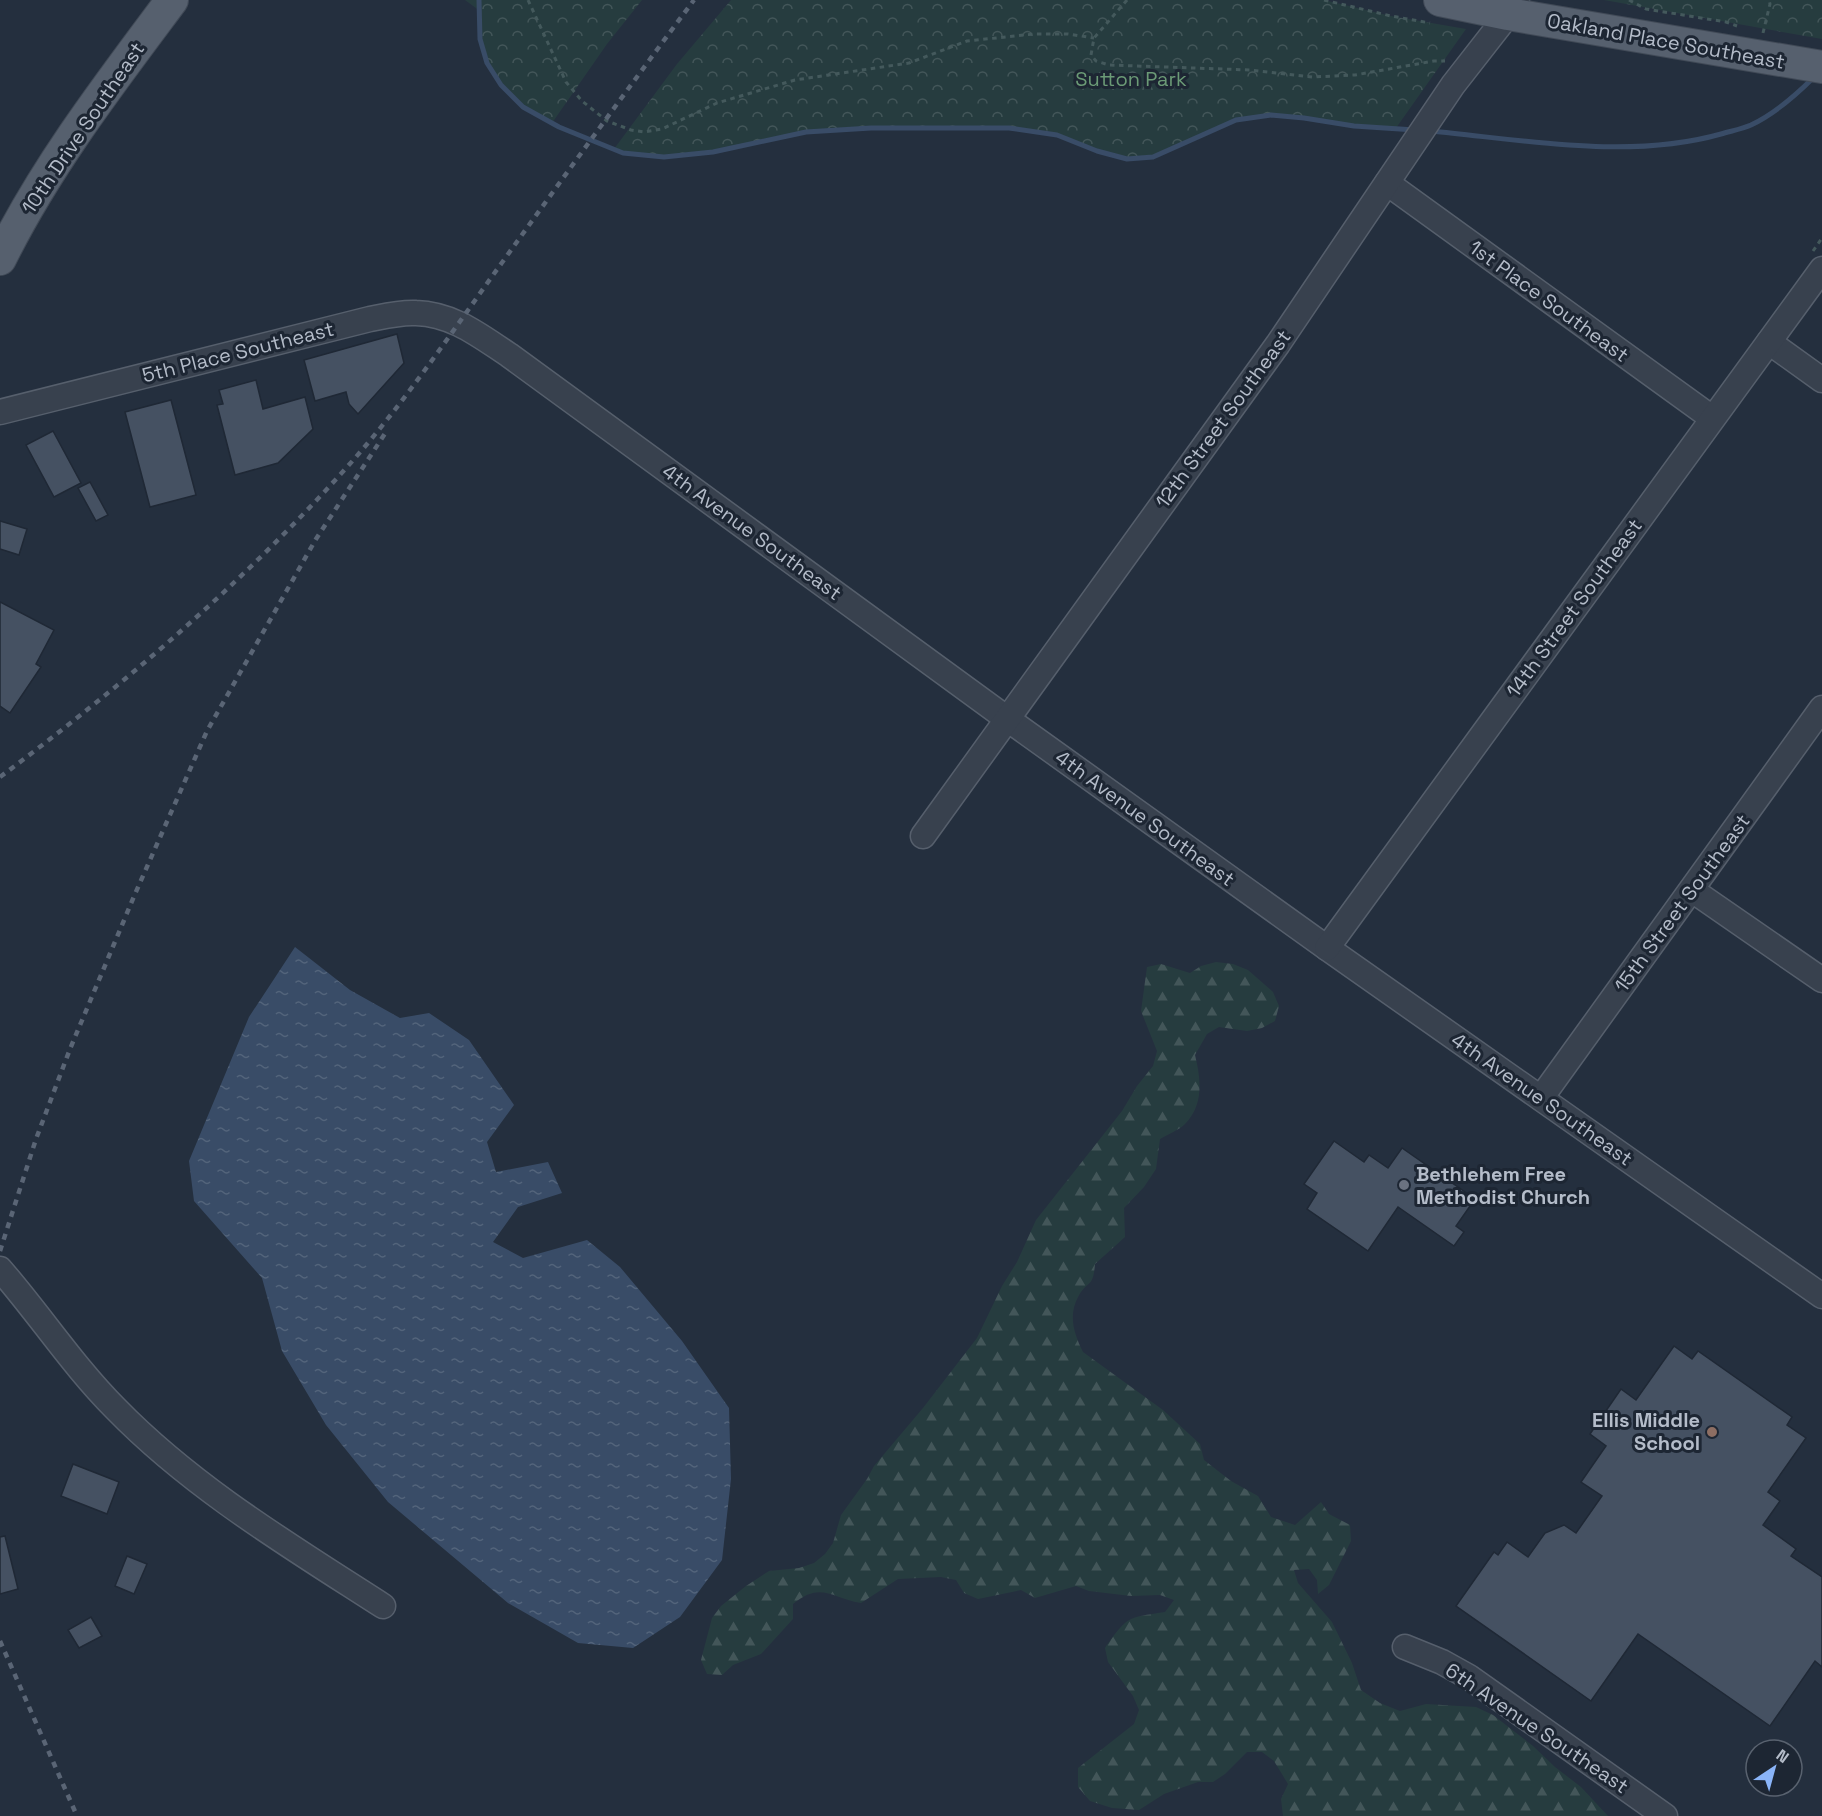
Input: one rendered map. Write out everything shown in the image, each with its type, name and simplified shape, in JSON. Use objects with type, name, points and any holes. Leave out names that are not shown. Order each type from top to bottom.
[{"type":"main road","name":"10th Drive Southeast","points":[[0,259],[31,200],[61,153],[172,0]]},
{"type":"main road","name":"Oakland Place Southeast","points":[[1437,12],[1514,7],[1750,39],[1822,67]]},
{"type":"street","name":"12th Street Southeast","points":[[923,836],[1278,344],[1394,174],[1451,73],[1514,7]]},
{"type":"street","name":"1st Place Southeast","points":[[1394,174],[1712,418]]},
{"type":"street","name":"14th Street Southeast","points":[[1327,948],[1822,269]]},
{"type":"street","name":"5th Place Southeast","points":[[0,412],[370,319],[402,313],[435,314],[459,323],[474,332]]},
{"type":"street","name":"4th Avenue Southeast","points":[[474,332],[1327,948],[1822,1296]]},
{"type":"street","points":[[1769,342],[1822,380]]},
{"type":"street","name":"15th Street Southeast","points":[[1541,1098],[1822,708]]},
{"type":"street","points":[[1692,890],[1822,980]]},
{"type":"street","points":[[0,1269],[94,1386],[153,1445],[267,1533],[383,1606]]},
{"type":"street","name":"6th Avenue Southeast","points":[[1405,1647],[1442,1662],[1469,1677],[1665,1816]]},
{"type":"path","points":[[528,0],[566,82],[582,101],[607,121],[644,132],[662,129],[717,103],[795,80],[909,63],[967,40],[1034,34],[1068,34],[1094,38]]},
{"type":"path","points":[[1126,0],[1094,38],[1091,55],[1096,61],[1109,65],[1250,70],[1313,76],[1355,75],[1434,61],[1451,73]]},
{"type":"path","points":[[1324,0],[1391,16],[1437,12]]},
{"type":"path","points":[[1629,0],[1646,9],[1726,22],[1750,39],[1763,35],[1769,0]]},
{"type":"green space","points":[[465,0],[642,0],[607,44],[552,123],[527,108],[497,80],[490,68],[480,36],[480,11]]},
{"type":"green space","name":"Sutton Park","points":[[731,0],[1324,0],[1391,16],[1466,29],[1396,128],[1354,126],[1271,115],[1236,120],[1153,157],[1127,159],[1097,151],[1057,135],[1009,128],[871,128],[806,132],[713,152],[664,157],[623,153],[614,149],[677,64]]},
{"type":"green space","points":[[1604,0],[1822,0],[1822,39]]},
{"type":"green space","points":[[1216,962],[1233,964],[1248,970],[1273,992],[1279,1006],[1275,1021],[1262,1028],[1247,1031],[1219,1027],[1207,1034],[1195,1055],[1199,1073],[1199,1091],[1195,1109],[1183,1126],[1160,1139],[1156,1169],[1144,1187],[1124,1208],[1125,1237],[1095,1264],[1091,1281],[1075,1304],[1073,1325],[1083,1352],[1163,1410],[1200,1444],[1204,1460],[1231,1481],[1258,1496],[1271,1517],[1295,1525],[1321,1502],[1329,1514],[1350,1525],[1351,1541],[1329,1585],[1318,1594],[1317,1580],[1309,1569],[1294,1570],[1298,1583],[1332,1622],[1352,1663],[1361,1690],[1380,1703],[1400,1711],[1426,1704],[1476,1707],[1493,1715],[1581,1787],[1608,1816],[1283,1816],[1281,1799],[1288,1784],[1274,1761],[1262,1752],[1247,1752],[1225,1774],[1213,1782],[1198,1782],[1164,1794],[1139,1810],[1112,1808],[1090,1801],[1078,1787],[1078,1768],[1134,1724],[1139,1710],[1133,1696],[1108,1662],[1105,1648],[1129,1620],[1165,1612],[1174,1600],[1160,1595],[1131,1596],[1089,1591],[1076,1586],[1035,1598],[1021,1590],[978,1599],[964,1593],[956,1580],[941,1577],[898,1579],[861,1603],[826,1593],[811,1593],[793,1604],[793,1619],[761,1654],[733,1665],[722,1675],[707,1674],[701,1660],[712,1618],[721,1606],[769,1571],[799,1568],[814,1563],[825,1554],[833,1543],[841,1515],[874,1466],[923,1408],[977,1338],[1036,1220],[1122,1111],[1137,1086],[1153,1066],[1157,1051],[1141,1011],[1147,967],[1161,964],[1190,973],[1201,966]]},
{"type":"water","points":[[295,947],[350,990],[400,1018],[429,1013],[469,1040],[514,1105],[487,1142],[496,1172],[548,1162],[562,1193],[518,1207],[493,1242],[523,1258],[587,1240],[620,1267],[682,1341],[729,1408],[731,1479],[722,1560],[680,1617],[633,1648],[578,1643],[508,1603],[388,1502],[326,1425],[282,1351],[262,1278],[194,1201],[189,1161],[249,1017]]},
{"type":"building","points":[[397,334],[404,363],[358,414],[349,404],[346,392],[315,401],[304,360]]},
{"type":"building","points":[[256,380],[263,409],[305,397],[313,429],[278,463],[235,475],[217,405],[223,404],[219,390]]},
{"type":"building","points":[[171,400],[196,495],[150,507],[125,412]]},
{"type":"building","points":[[53,431],[81,483],[54,497],[26,445]]},
{"type":"building","points":[[90,482],[108,515],[96,521],[78,488]]},
{"type":"building","points":[[0,521],[27,529],[19,555],[0,549]]},
{"type":"building","points":[[0,602],[54,630],[36,664],[41,667],[10,713],[0,706]]},
{"type":"building","points":[[1334,1141],[1364,1162],[1369,1155],[1388,1168],[1402,1148],[1475,1199],[1456,1226],[1464,1232],[1454,1246],[1398,1207],[1368,1251],[1307,1209],[1317,1193],[1304,1184]]},
{"type":"building","name":"Ellis Middle School","points":[[1674,1346],[1692,1359],[1698,1351],[1792,1417],[1787,1425],[1806,1438],[1768,1492],[1780,1501],[1763,1525],[1796,1549],[1791,1556],[1822,1577],[1822,1667],[1815,1661],[1770,1726],[1638,1634],[1591,1701],[1456,1606],[1494,1552],[1498,1555],[1507,1542],[1528,1557],[1545,1533],[1564,1525],[1576,1533],[1602,1496],[1581,1482],[1606,1446],[1590,1434],[1621,1389],[1636,1400]]},
{"type":"building","points":[[73,1464],[119,1482],[107,1514],[61,1496]]},
{"type":"building","points":[[5,1536],[18,1589],[0,1594],[0,1537]]},
{"type":"building","points":[[127,1556],[147,1564],[134,1594],[115,1586]]},
{"type":"building","points":[[91,1617],[102,1636],[79,1648],[68,1630]]},
{"type":"waterway","points":[[479,0],[480,39],[487,63],[501,85],[523,107],[559,127],[623,153],[664,157],[713,152],[806,132],[871,128],[1009,128],[1057,135],[1097,151],[1127,159],[1153,157],[1236,120],[1271,115],[1354,126],[1415,130]]},
{"type":"waterway","points":[[1431,131],[1577,146],[1650,146],[1686,142],[1751,125],[1784,104],[1813,78]]},
{"type":"railway","points":[[0,777],[90,708],[219,597],[338,477],[423,373],[694,0]]},
{"type":"railway","points":[[0,1251],[36,1139],[70,1049],[207,731],[316,539],[386,432]]},
{"type":"railway","points":[[0,1641],[77,1816]]},
{"type":"place","name":"Bethlehem Free Methodist Church","points":[[1404,1185]]},
{"type":"place","name":"Ellis Middle School","points":[[1712,1432]]}]
